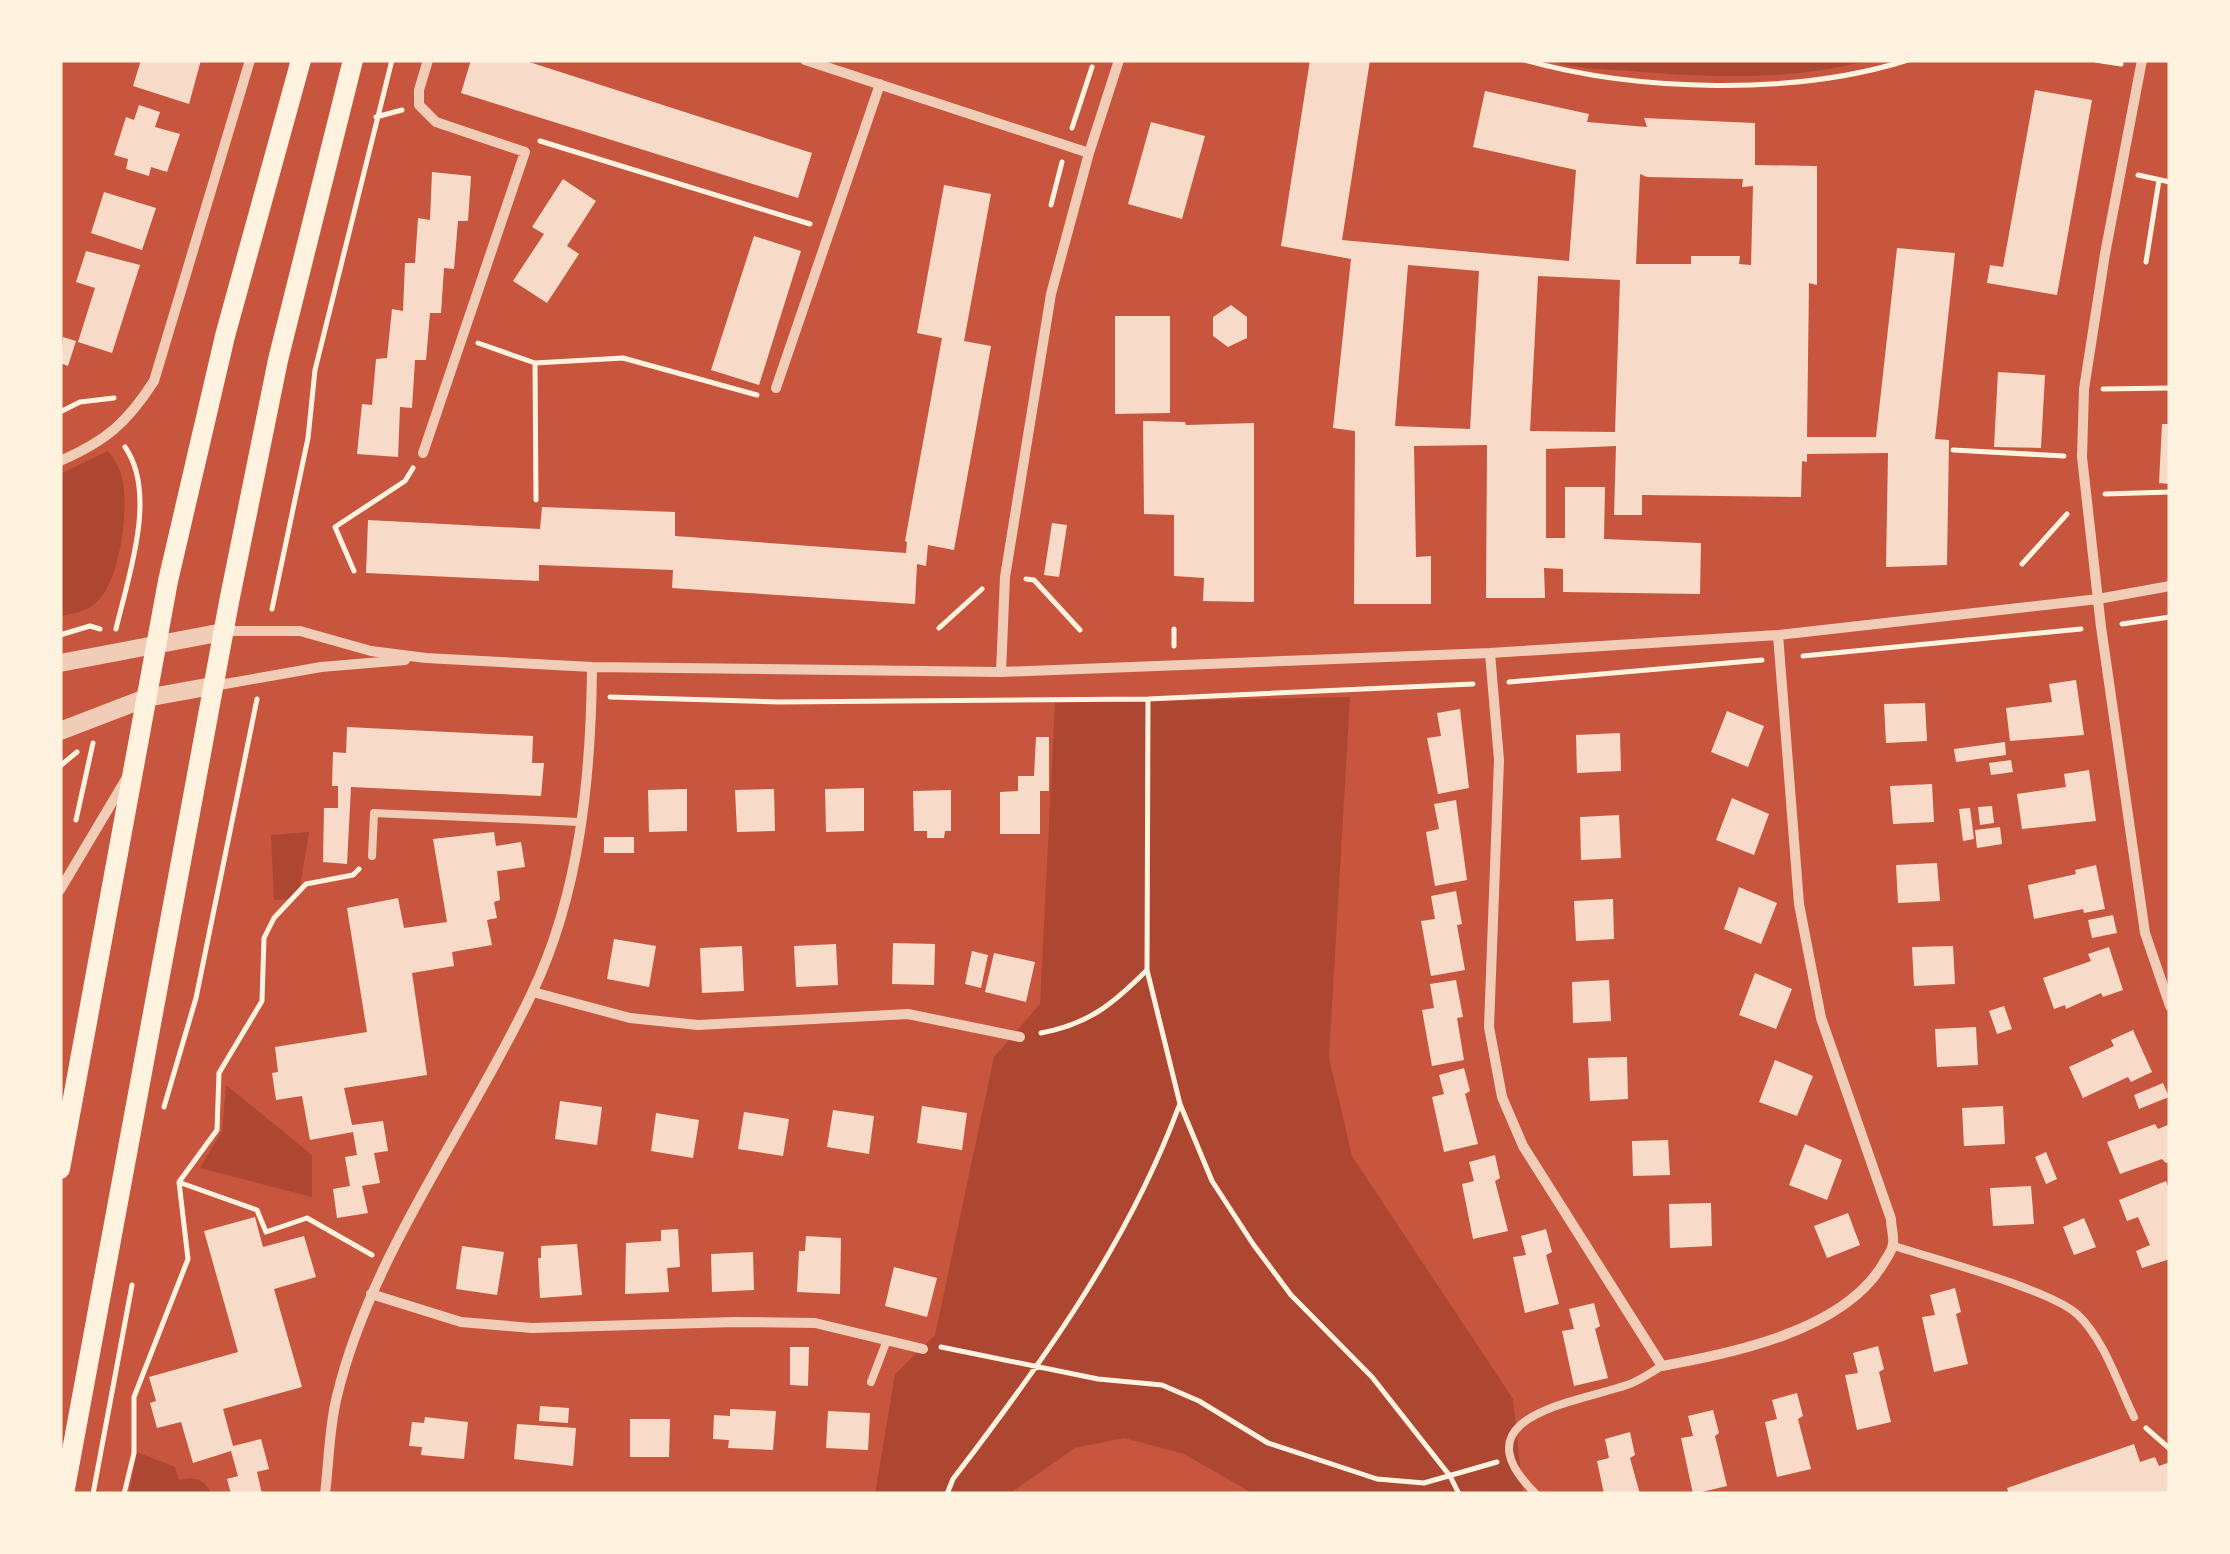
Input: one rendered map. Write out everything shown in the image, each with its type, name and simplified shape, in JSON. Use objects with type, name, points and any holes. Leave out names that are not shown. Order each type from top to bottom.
[{"type":"main road","points":[[60,1169],[156,642],[225,336],[301,60]]},
{"type":"main road","points":[[64,1494],[222,632],[278,360],[353,60]]},
{"type":"street","points":[[60,461],[115,432],[154,380],[250,60]]},
{"type":"street","points":[[423,453],[525,152],[436,122],[419,105],[418,90],[428,60]]},
{"type":"street","points":[[804,60],[1089,153]]},
{"type":"street","points":[[1001,672],[1005,577],[1051,294],[1089,153],[1120,60]]},
{"type":"street","points":[[2142,60],[2084,390],[2082,458],[2145,933],[2170,1006]]},
{"type":"street","points":[[776,388],[880,84]]},
{"type":"street","points":[[60,663],[156,642],[268,630],[300,631],[370,651],[426,658],[592,667],[1001,672],[1490,653],[1778,635],[2098,599],[2170,586]]},
{"type":"street","points":[[1490,653],[1499,760],[1488,1027],[1502,1097],[1523,1146],[1662,1366],[1727,1354],[1810,1324],[1860,1292],[1894,1246],[1890,1220],[1821,1018],[1803,923],[1778,635]]},
{"type":"street","points":[[60,731],[146,698],[321,668],[426,658]]},
{"type":"street","points":[[325,1494],[336,1397],[371,1294],[533,992],[554,938],[574,862],[592,737],[592,667]]},
{"type":"street","points":[[60,890],[132,769]]},
{"type":"street","points":[[533,992],[630,1018],[681,1023],[908,1014],[1020,1037]]},
{"type":"street","points":[[371,1294],[461,1322],[532,1328],[815,1323],[923,1349]]},
{"type":"lane","points":[[372,856],[374,812],[580,822]]},
{"type":"lane","points":[[1894,1246],[2051,1298],[2076,1314],[2094,1337],[2134,1417]]},
{"type":"lane","points":[[871,1382],[887,1340]]},
{"type":"lane","points":[[1536,1494],[1518,1476],[1509,1459],[1512,1440],[1520,1426],[1533,1413],[1632,1383],[1662,1366]]},
{"type":"path","points":[[268,630],[308,438],[315,370],[392,60]]},
{"type":"path","points":[[1524,60],[1570,73],[1629,82],[1786,85],[1908,60]]},
{"type":"path","points":[[525,152],[542,140],[764,212],[831,229]]},
{"type":"path","points":[[2121,171],[2170,182]]},
{"type":"path","points":[[2146,262],[2160,180]]},
{"type":"path","points":[[462,337],[536,363],[623,358],[758,396],[776,388]]},
{"type":"path","points":[[536,363],[536,500]]},
{"type":"path","points":[[2084,390],[2170,388]]},
{"type":"path","points":[[60,412],[80,402],[114,398],[135,410]]},
{"type":"path","points":[[115,432],[133,458],[141,500],[116,632]]},
{"type":"path","points":[[1953,450],[2082,458]]},
{"type":"path","points":[[354,571],[335,527],[405,481],[423,453]]},
{"type":"path","points":[[2022,564],[2086,495],[2170,492]]},
{"type":"path","points":[[1005,577],[1034,580],[1080,630]]},
{"type":"path","points":[[163,1110],[196,998],[261,678]]},
{"type":"path","points":[[1148,699],[1147,970],[1180,1104],[1212,1181],[1253,1244],[1291,1295],[1372,1377],[1450,1476],[1459,1494]]},
{"type":"path","points":[[74,834],[94,739]]},
{"type":"path","points":[[124,1494],[134,1453],[134,1397],[188,1259],[179,1182],[217,1130],[219,1073],[262,1002],[264,938],[274,918],[306,884],[353,874],[372,856]]},
{"type":"path","points":[[1020,1037],[1068,1028],[1112,1005],[1147,970]]},
{"type":"path","points":[[947,1494],[954,1479],[1038,1368],[1104,1264],[1159,1161],[1180,1104]]},
{"type":"path","points":[[179,1182],[257,1210],[266,1232],[307,1218],[388,1264]]},
{"type":"path","points":[[94,1494],[132,1282]]},
{"type":"path","points":[[923,1349],[939,1346],[1098,1379],[1162,1385],[1199,1401],[1268,1443],[1377,1479],[1424,1483],[1509,1459]]},
{"type":"path","points":[[2134,1417],[2170,1449]]},
{"type":"shaded area","points":[[1547,60],[1870,60],[1811,72],[1721,76],[1588,68]]},
{"type":"shaded area","points":[[108,451],[123,484],[124,520],[118,559],[97,602],[60,616],[60,474]]},
{"type":"shaded area","points":[[1350,697],[1329,1058],[1352,1156],[1513,1399],[1523,1494],[1254,1494],[1184,1454],[1124,1438],[1075,1448],[1009,1494],[875,1494],[895,1374],[935,1335],[994,1057],[1040,1004],[1055,703]]},
{"type":"shaded area","points":[[309,832],[298,898],[274,900],[271,835]]},
{"type":"shaded area","points":[[226,1085],[312,1155],[312,1197],[200,1168],[222,1131]]},
{"type":"shaded area","points":[[137,1452],[175,1467],[179,1480],[202,1482],[211,1494],[129,1494]]},
{"type":"building","points":[[141,60],[201,60],[189,104],[133,86]]},
{"type":"building","points":[[471,60],[523,60],[812,153],[798,198],[461,93]]},
{"type":"building","points":[[1310,60],[1370,60],[1342,240],[1569,261],[1576,170],[1473,147],[1485,91],[1589,114],[1587,122],[1647,127],[1644,118],[1755,123],[1755,165],[1817,166],[1817,285],[1809,283],[1807,437],[1876,437],[1897,248],[1955,253],[1935,439],[1949,440],[1947,565],[1886,567],[1888,453],[1807,454],[1807,462],[1802,461],[1801,497],[1642,495],[1642,515],[1614,515],[1616,446],[1546,449],[1546,538],[1565,538],[1565,487],[1605,487],[1604,539],[1701,543],[1700,594],[1563,592],[1563,569],[1544,568],[1545,598],[1486,598],[1487,445],[1414,446],[1416,557],[1431,556],[1431,604],[1354,604],[1355,431],[1333,428],[1351,259],[1281,246]],"holes":[[[1640,174],[1743,179],[1742,187],[1753,186],[1751,265],[1739,264],[1740,256],[1691,256],[1691,264],[1636,264]],[[1408,265],[1479,271],[1470,429],[1395,426]],[[1538,276],[1620,280],[1615,432],[1530,431]]]},
{"type":"building","points":[[2035,90],[2092,100],[2057,295],[1987,283],[1990,265],[2003,267]]},
{"type":"building","points":[[139,105],[160,112],[155,127],[180,134],[167,172],[151,167],[149,176],[126,169],[128,159],[114,155],[126,117],[134,120]]},
{"type":"building","points":[[1151,122],[1205,136],[1182,219],[1128,204]]},
{"type":"building","points":[[432,172],[471,176],[468,221],[458,221],[454,269],[444,268],[441,313],[430,313],[426,360],[415,360],[412,408],[400,407],[398,457],[357,454],[362,404],[372,405],[376,359],[387,358],[392,309],[403,311],[405,263],[415,263],[418,218],[430,220]]},
{"type":"building","points":[[563,179],[596,201],[567,246],[579,254],[547,303],[513,281],[544,234],[532,227]]},
{"type":"building","points":[[944,185],[991,194],[964,341],[991,346],[954,550],[928,545],[926,566],[917,564],[915,604],[672,588],[673,570],[539,565],[539,581],[366,573],[368,520],[540,529],[542,507],[675,512],[675,536],[906,553],[942,338],[917,333]]},
{"type":"building","points":[[104,192],[156,208],[142,250],[91,233]]},
{"type":"building","points":[[754,236],[801,251],[759,385],[711,370]]},
{"type":"building","points":[[86,251],[140,265],[112,353],[78,342],[95,288],[76,282]]},
{"type":"building","points":[[1231,305],[1247,317],[1247,338],[1228,347],[1213,336],[1213,317]]},
{"type":"building","points":[[1115,316],[1170,316],[1170,413],[1115,414]]},
{"type":"building","points":[[63,337],[76,341],[68,366],[60,363]]},
{"type":"building","points":[[1998,372],[2045,375],[2041,448],[1994,447]]},
{"type":"building","points":[[1143,421],[1186,425],[1254,423],[1254,602],[1203,601],[1204,578],[1174,576],[1174,515],[1144,514]]},
{"type":"building","points":[[2162,424],[2170,424],[2170,484],[2159,483]]},
{"type":"building","points":[[1052,523],[1067,525],[1059,577],[1044,575]]},
{"type":"building","points":[[2076,680],[2084,735],[2010,741],[2006,708],[2052,702],[2049,684]]},
{"type":"building","points":[[1925,703],[1927,741],[1886,743],[1884,704]]},
{"type":"building","points":[[1460,709],[1469,788],[1438,794],[1427,738],[1441,736],[1437,713]]},
{"type":"building","points":[[1727,711],[1764,726],[1748,767],[1711,752]]},
{"type":"building","points":[[347,727],[533,736],[532,763],[544,763],[541,796],[351,787],[347,864],[323,862],[324,808],[338,808],[338,786],[332,786],[333,752],[346,753]]},
{"type":"building","points":[[1620,733],[1621,771],[1577,773],[1576,735]]},
{"type":"building","points":[[1036,737],[1049,737],[1049,791],[1040,791],[1040,834],[1000,834],[1000,792],[1018,791],[1018,776],[1034,776]]},
{"type":"building","points":[[2005,742],[2006,755],[1956,762],[1954,749]]},
{"type":"building","points":[[2011,760],[2013,772],[1991,775],[1989,763]]},
{"type":"building","points":[[2089,770],[2096,821],[2022,829],[2017,794],[2066,787],[2064,774]]},
{"type":"building","points":[[1932,784],[1934,822],[1893,824],[1890,786]]},
{"type":"building","points":[[864,788],[864,831],[826,832],[825,789]]},
{"type":"building","points":[[687,789],[687,831],[649,832],[648,790]]},
{"type":"building","points":[[774,789],[775,831],[737,832],[735,790]]},
{"type":"building","points":[[951,790],[951,831],[945,831],[944,838],[927,838],[927,831],[914,831],[913,791]]},
{"type":"building","points":[[1732,798],[1769,814],[1754,855],[1716,840]]},
{"type":"building","points":[[1456,800],[1467,880],[1435,886],[1426,832],[1439,829],[1434,804]]},
{"type":"building","points":[[1992,806],[1994,823],[1980,825],[1978,807]]},
{"type":"building","points":[[1970,808],[1974,839],[1963,841],[1959,809]]},
{"type":"building","points":[[1619,815],[1621,858],[1581,860],[1580,817]]},
{"type":"building","points":[[2000,827],[2002,844],[1977,848],[1975,830]]},
{"type":"building","points":[[494,832],[496,846],[521,842],[525,867],[497,871],[497,918],[487,920],[492,945],[452,952],[454,966],[412,973],[427,1075],[344,1088],[352,1125],[383,1121],[388,1151],[374,1153],[380,1183],[362,1186],[368,1213],[337,1218],[333,1189],[350,1186],[345,1157],[357,1155],[353,1132],[310,1140],[302,1096],[276,1100],[272,1073],[278,1072],[275,1047],[367,1032],[347,908],[398,898],[404,928],[447,922],[433,839]]},
{"type":"building","points":[[604,837],[634,837],[634,853],[604,853]]},
{"type":"building","points":[[1937,863],[1940,901],[1898,903],[1896,865]]},
{"type":"building","points":[[2096,865],[2105,909],[2084,913],[2083,909],[2034,919],[2028,885]]},
{"type":"building","points":[[1739,887],[1777,903],[1761,944],[1724,929]]},
{"type":"building","points":[[1456,891],[1465,970],[1431,976],[1421,921],[1435,919],[1431,896]]},
{"type":"building","points":[[1613,899],[1614,939],[1576,941],[1574,901]]},
{"type":"building","points":[[2113,915],[2117,933],[2092,938],[2088,920]]},
{"type":"building","points":[[614,939],[656,946],[649,987],[607,979]]},
{"type":"building","points":[[893,943],[935,944],[934,985],[892,984]]},
{"type":"building","points":[[836,944],[838,985],[796,987],[794,946]]},
{"type":"building","points":[[742,946],[744,991],[702,993],[700,948]]},
{"type":"building","points":[[1953,946],[1955,984],[1914,986],[1912,947]]},
{"type":"building","points":[[2109,947],[2123,990],[2103,997],[2101,993],[2066,1009],[2065,1005],[2054,1009],[2043,978],[2091,961],[2088,954]]},
{"type":"building","points":[[972,951],[988,955],[981,988],[965,984]]},
{"type":"building","points":[[994,953],[1035,962],[1026,1002],[985,992]]},
{"type":"building","points":[[1755,973],[1792,989],[1776,1029],[1739,1015]]},
{"type":"building","points":[[1456,980],[1463,1017],[1457,1018],[1464,1060],[1432,1066],[1422,1010],[1434,1008],[1430,984]]},
{"type":"building","points":[[1609,980],[1611,1021],[1573,1023],[1572,982]]},
{"type":"building","points":[[2004,1006],[2012,1029],[1997,1034],[1989,1011]]},
{"type":"building","points":[[1976,1027],[1978,1065],[1937,1067],[1935,1029]]},
{"type":"building","points":[[2133,1030],[2152,1072],[2131,1082],[2128,1077],[2083,1098],[2069,1067],[2114,1046],[2111,1040]]},
{"type":"building","points":[[1627,1057],[1628,1099],[1590,1101],[1588,1058]]},
{"type":"building","points":[[1775,1060],[1813,1076],[1797,1116],[1759,1102]]},
{"type":"building","points":[[1464,1068],[1470,1091],[1465,1094],[1478,1144],[1444,1152],[1432,1097],[1444,1094],[1439,1075]]},
{"type":"building","points":[[2163,1083],[2169,1097],[2139,1109],[2134,1095]]},
{"type":"building","points":[[560,1101],[602,1107],[597,1145],[555,1139]]},
{"type":"building","points":[[922,1106],[967,1113],[962,1150],[917,1143]]},
{"type":"building","points":[[2003,1106],[2005,1144],[1964,1146],[1962,1108]]},
{"type":"building","points":[[833,1110],[874,1116],[869,1154],[827,1147]]},
{"type":"building","points":[[744,1112],[789,1119],[783,1156],[738,1149]]},
{"type":"building","points":[[656,1113],[699,1120],[693,1158],[651,1151]]},
{"type":"building","points":[[2155,1124],[2158,1129],[2170,1124],[2170,1162],[2162,1159],[2120,1174],[2107,1142]]},
{"type":"building","points":[[1668,1140],[1670,1175],[1633,1176],[1632,1141]]},
{"type":"building","points":[[1805,1144],[1842,1160],[1827,1200],[1789,1185]]},
{"type":"building","points":[[2046,1152],[2057,1179],[2046,1184],[2035,1157]]},
{"type":"building","points":[[1495,1155],[1500,1178],[1495,1181],[1508,1231],[1473,1239],[1462,1184],[1474,1181],[1469,1162]]},
{"type":"building","points":[[2166,1181],[2170,1191],[2170,1259],[2142,1268],[2136,1251],[2150,1245],[2138,1217],[2127,1221],[2119,1200]]},
{"type":"building","points":[[2031,1186],[2034,1224],[1993,1226],[1990,1188]]},
{"type":"building","points":[[1711,1203],[1712,1246],[1670,1248],[1669,1204]]},
{"type":"building","points":[[1848,1213],[1860,1245],[1827,1258],[1814,1226]]},
{"type":"building","points":[[255,1217],[263,1247],[304,1236],[316,1277],[274,1289],[302,1387],[223,1409],[233,1446],[261,1439],[269,1469],[257,1472],[262,1494],[231,1494],[227,1479],[238,1476],[231,1451],[193,1463],[181,1422],[157,1428],[150,1403],[156,1401],[149,1377],[238,1352],[204,1231]]},
{"type":"building","points":[[2084,1218],[2096,1247],[2074,1255],[2063,1227]]},
{"type":"building","points":[[678,1229],[680,1267],[667,1268],[669,1292],[625,1294],[626,1243],[661,1241],[661,1230]]},
{"type":"building","points":[[1546,1229],[1552,1252],[1546,1255],[1559,1304],[1525,1313],[1513,1257],[1526,1255],[1521,1236]]},
{"type":"building","points":[[806,1236],[841,1238],[840,1294],[797,1292],[799,1251],[805,1251]]},
{"type":"building","points":[[577,1244],[582,1295],[540,1298],[541,1246]]},
{"type":"building","points":[[462,1246],[504,1252],[497,1295],[456,1289]]},
{"type":"building","points":[[753,1252],[754,1290],[712,1292],[711,1254]]},
{"type":"building","points":[[894,1267],[937,1278],[927,1317],[885,1306]]},
{"type":"building","points":[[1955,1288],[1961,1312],[1956,1314],[1968,1364],[1934,1372],[1922,1317],[1935,1315],[1930,1295]]},
{"type":"building","points":[[1594,1303],[1600,1326],[1595,1329],[1608,1378],[1574,1386],[1562,1331],[1574,1329],[1569,1309]]},
{"type":"building","points":[[1878,1346],[1884,1369],[1879,1372],[1891,1422],[1857,1430],[1845,1375],[1858,1373],[1853,1353]]},
{"type":"building","points":[[790,1347],[809,1347],[808,1386],[790,1385]]},
{"type":"building","points":[[1797,1393],[1803,1416],[1798,1419],[1811,1469],[1777,1477],[1765,1422],[1777,1419],[1772,1400]]},
{"type":"building","points":[[540,1406],[569,1408],[568,1423],[539,1421]]},
{"type":"building","points":[[730,1409],[776,1411],[773,1450],[728,1448],[729,1440],[713,1439],[714,1415],[730,1416]]},
{"type":"building","points":[[1713,1410],[1727,1486],[1693,1494],[1681,1438],[1693,1436],[1688,1416]]},
{"type":"building","points":[[828,1411],[870,1413],[868,1450],[826,1448]]},
{"type":"building","points":[[425,1417],[468,1422],[464,1459],[421,1455],[422,1447],[409,1446],[412,1422],[424,1423]]},
{"type":"building","points":[[630,1419],[670,1419],[669,1457],[630,1457]]},
{"type":"building","points":[[517,1424],[576,1428],[573,1466],[514,1459]]},
{"type":"building","points":[[1630,1432],[1635,1455],[1630,1458],[1640,1494],[1604,1494],[1597,1461],[1609,1458],[1605,1439]]},
{"type":"building","points":[[2134,1444],[2140,1462],[2155,1457],[2159,1466],[2170,1462],[2170,1494],[2009,1494],[2007,1488]]}]
